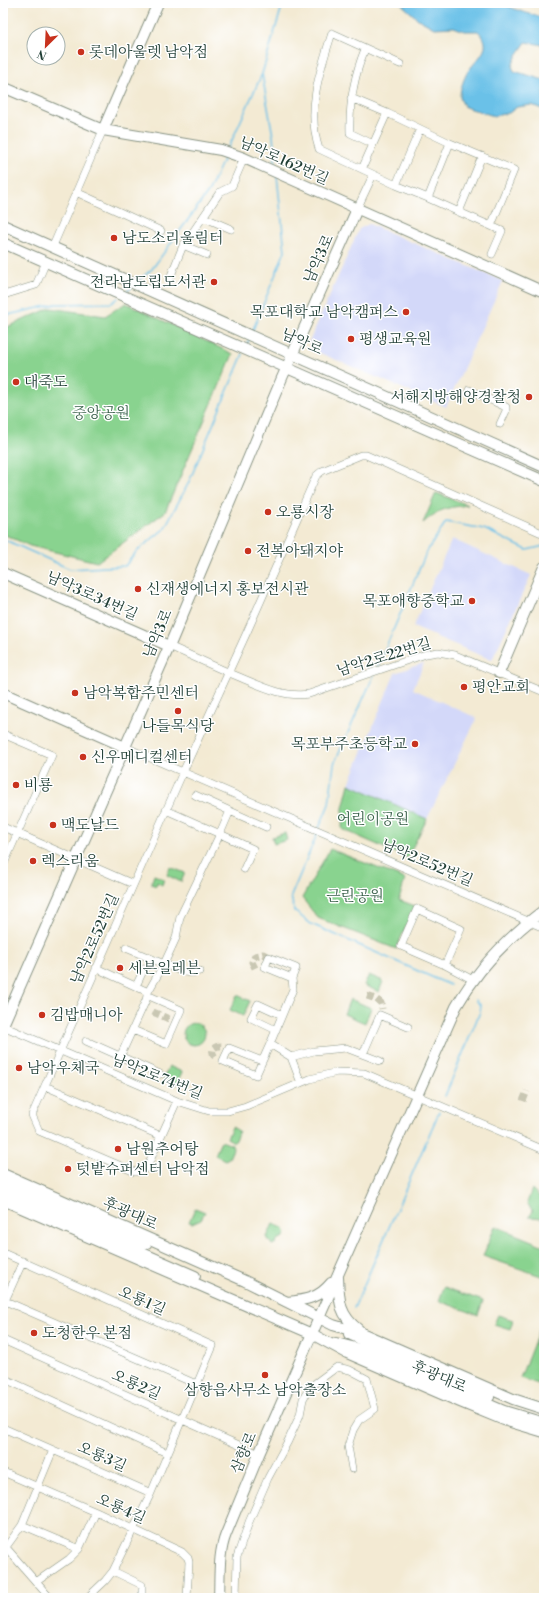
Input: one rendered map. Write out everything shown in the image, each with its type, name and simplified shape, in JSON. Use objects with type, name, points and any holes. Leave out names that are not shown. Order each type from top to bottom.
[{"type":"street","points":[[53,246],[158,3]]},
{"type":"street","points":[[400,64],[332,33],[315,92],[314,116],[316,139],[319,149],[373,175],[502,231],[492,254]]},
{"type":"street","points":[[366,49],[358,68],[351,98],[349,110],[350,133],[373,144]]},
{"type":"street","name":"남악로162번길","points":[[3,87],[103,130],[221,150],[242,157],[544,292]]},
{"type":"street","points":[[351,98],[387,113],[420,130],[514,170],[490,226]]},
{"type":"street","points":[[362,169],[387,113]]},
{"type":"street","points":[[396,185],[420,130]]},
{"type":"street","points":[[428,198],[450,143]]},
{"type":"street","points":[[459,212],[482,156]]},
{"type":"street","points":[[170,278],[183,245],[220,192],[232,186],[242,157]]},
{"type":"street","points":[[357,209],[373,175]]},
{"type":"street","points":[[76,192],[161,231]]},
{"type":"street","name":"남악3로","points":[[3,1025],[169,646],[357,209]]},
{"type":"street","points":[[203,217],[231,229]]},
{"type":"street","name":"남악로","points":[[3,225],[53,246],[544,467]]},
{"type":"street","name":"남악로","points":[[3,243],[104,286],[544,481]]},
{"type":"street","points":[[183,245],[207,255]]},
{"type":"street","points":[[3,293],[7,294],[36,285],[46,262]]},
{"type":"street","points":[[469,390],[506,408],[500,424]]},
{"type":"street","points":[[183,772],[229,672],[313,481],[318,473],[361,455],[370,457],[544,534]]},
{"type":"street","points":[[499,673],[544,568]]},
{"type":"street","name":"남악3로34번길","points":[[3,573],[169,646]]},
{"type":"street","name":"남악2로22번길","points":[[169,646],[270,689],[300,695],[325,689],[341,682],[426,654],[448,653],[463,657],[544,692]]},
{"type":"street","points":[[3,693],[125,747]]},
{"type":"street","points":[[3,734],[52,755],[3,866]]},
{"type":"street","name":"남악2로52번길","points":[[125,747],[544,928]]},
{"type":"street","name":"남악2로52번길","points":[[177,1101],[147,1167],[142,1172],[135,1172],[39,1131],[32,1116],[183,772]]},
{"type":"street","points":[[195,795],[266,826]]},
{"type":"street","points":[[166,810],[253,849],[244,869]]},
{"type":"street","points":[[120,1057],[148,993],[176,938],[180,917],[230,811]]},
{"type":"street","points":[[3,827],[133,884]]},
{"type":"street","points":[[445,966],[461,929],[417,909],[401,946],[473,980]]},
{"type":"street","name":"삼향로","points":[[219,1598],[222,1544],[259,1454],[456,1007],[473,980],[499,949],[529,921],[544,910]]},
{"type":"street","points":[[126,948],[183,972],[200,972]]},
{"type":"street","points":[[96,968],[136,986],[181,1010],[166,1044],[133,1030]]},
{"type":"street","points":[[136,986],[144,969]]},
{"type":"street","points":[[262,1062],[229,1048],[223,1061],[256,1075],[262,1062],[270,1044],[293,989],[292,978]]},
{"type":"street","points":[[276,1030],[251,1018],[258,1004],[282,1016]]},
{"type":"street","points":[[363,1054],[381,1012],[408,1027]]},
{"type":"street","name":"남악2로74번길","points":[[3,1025],[177,1101],[209,1111],[228,1111],[246,1106],[310,1079],[336,1072],[364,1073],[544,1150]]},
{"type":"street","points":[[86,1041],[160,1074]]},
{"type":"street","points":[[270,1044],[291,1057],[301,1083]]},
{"type":"street","points":[[291,1057],[314,1051],[346,1048],[380,1061]]},
{"type":"street","points":[[45,1086],[161,1136]]},
{"type":"street","name":"후광대로","points":[[3,1174],[245,1281],[287,1302],[316,1326],[326,1341],[347,1353],[504,1420],[544,1432]]},
{"type":"street","name":"후광대로","points":[[3,1184],[216,1275],[245,1281]]},
{"type":"street","name":"후광대로","points":[[3,1192],[154,1256],[215,1285],[238,1302]]},
{"type":"street","name":"후광대로","points":[[3,1200],[238,1302],[316,1326],[333,1325],[364,1334],[513,1399],[544,1409]]},
{"type":"street","name":"오룡1길","points":[[3,1253],[213,1346],[181,1419]]},
{"type":"street","points":[[23,1262],[4,1302],[196,1384]]},
{"type":"street","points":[[287,1302],[303,1300],[323,1293],[338,1276]]},
{"type":"street","points":[[338,1276],[339,1298],[342,1311],[349,1322],[364,1334]]},
{"type":"street","name":"후광대로","points":[[333,1325],[360,1340],[461,1386],[507,1405],[544,1416]]},
{"type":"street","name":"오룡2길","points":[[3,1340],[259,1454]]},
{"type":"street","name":"후광대로","points":[[326,1341],[356,1348],[504,1411],[544,1424]]},
{"type":"street","points":[[236,1598],[237,1557],[249,1522],[268,1478],[300,1416],[304,1399],[310,1387],[337,1367],[350,1370],[367,1379],[375,1409],[359,1420],[353,1430],[348,1446],[352,1469]]},
{"type":"street","name":"오룡3길","points":[[3,1378],[167,1453]]},
{"type":"street","points":[[87,1598],[113,1571],[151,1493],[181,1419]]},
{"type":"street","name":"오룡3길","points":[[3,1428],[151,1493]]},
{"type":"street","points":[[50,1598],[4,1545],[22,1525],[53,1450]]},
{"type":"street","name":"오룡4길","points":[[3,1472],[96,1512],[186,1554],[189,1562],[187,1598]]},
{"type":"street","points":[[36,1582],[69,1559],[79,1549],[96,1512]]},
{"type":"street","points":[[22,1525],[79,1549]]},
{"type":"street","points":[[113,1571],[142,1585],[142,1598]]},
{"type":"shaded area","name":"목포대학교 남악캠퍼스","points":[[369,224],[503,281],[446,407],[313,350],[309,342],[359,229]]},
{"type":"shaded area","name":"목포애향중학교","points":[[452,539],[531,575],[492,660],[413,627]]},
{"type":"shaded area","name":"목포부주초등학교","points":[[424,663],[413,689],[477,718],[427,819],[349,784],[395,673]]},
{"type":"green space","name":"중앙공원","points":[[126,303],[233,354],[165,512],[97,562],[30,546],[3,534],[3,329],[50,308],[105,316]]},
{"type":"green space","points":[[436,493],[468,505],[454,507],[439,512],[423,523]]},
{"type":"green space","name":"어린이공원","points":[[349,784],[427,819],[407,858],[342,829],[343,808]]},
{"type":"green space","points":[[285,833],[287,840],[274,844],[272,837]]},
{"type":"green space","name":"근린공원","points":[[330,849],[405,879],[399,900],[415,906],[396,949],[318,918],[302,898]]},
{"type":"green space","points":[[170,867],[185,873],[181,882],[167,875]]},
{"type":"green space","points":[[154,875],[164,879],[162,885],[157,882],[156,886],[151,884]]},
{"type":"green space","points":[[369,975],[383,981],[379,992],[364,985]]},
{"type":"green space","points":[[237,995],[250,1001],[243,1016],[230,1010]]},
{"type":"green space","points":[[350,999],[371,1008],[365,1023],[344,1014]]},
{"type":"green space","points":[[194,1023],[198,1024],[204,1030],[204,1038],[198,1044],[194,1045],[190,1044],[184,1038],[183,1034],[184,1030],[190,1024]]},
{"type":"green space","points":[[169,1066],[182,1072],[176,1085],[163,1079]]},
{"type":"green space","points":[[232,1127],[239,1131],[234,1142],[227,1138]]},
{"type":"green space","points":[[221,1141],[232,1145],[233,1149],[229,1158],[225,1160],[215,1155]]},
{"type":"green space","points":[[532,1189],[544,1201],[544,1218],[529,1217],[533,1211],[527,1203]]},
{"type":"green space","points":[[195,1208],[205,1212],[201,1219],[192,1223],[189,1222]]},
{"type":"green space","points":[[273,1224],[283,1228],[286,1233],[284,1237],[277,1240],[276,1243],[272,1245],[267,1237]]},
{"type":"green space","points":[[495,1226],[544,1246],[544,1277],[483,1256]]},
{"type":"green space","points":[[444,1287],[483,1301],[478,1315],[439,1301]]},
{"type":"green space","points":[[498,1315],[513,1320],[510,1329],[494,1324]]},
{"type":"green space","points":[[544,1318],[544,1386],[520,1378]]},
{"type":"water","points":[[400,3],[500,3],[544,18],[544,45],[526,42],[517,55],[512,66],[514,71],[544,80],[544,110],[532,105],[517,107],[509,113],[494,116],[465,107],[460,97],[461,88],[469,70],[482,54],[485,43],[483,37],[478,31],[464,31],[454,27],[434,28],[418,19]]},
{"type":"waterway","points":[[228,149],[262,74],[283,3]]},
{"type":"waterway","points":[[262,74],[273,136],[276,169]]},
{"type":"waterway","points":[[138,281],[152,269],[209,191],[225,156]]},
{"type":"waterway","points":[[252,332],[285,251],[277,176]]},
{"type":"waterway","points":[[126,292],[132,287]]},
{"type":"waterway","points":[[3,316],[56,304],[112,303],[118,298]]},
{"type":"waterway","points":[[246,347],[249,339]]},
{"type":"waterway","points":[[3,539],[70,569],[125,566],[136,552],[164,529],[188,484],[243,354]]},
{"type":"waterway","points":[[377,668],[427,551],[446,522],[484,529],[527,550],[544,546]]},
{"type":"waterway","points":[[319,828],[329,804],[334,764],[374,675]]},
{"type":"waterway","points":[[318,832],[291,896],[294,911],[311,924],[450,985]]},
{"type":"waterway","points":[[445,1096],[480,1012],[481,1006],[476,1000]]},
{"type":"waterway","points":[[354,1308],[439,1112]]},
{"type":"tunnel","points":[[255,968],[252,962],[255,956],[263,954],[269,957]]},
{"type":"tunnel","points":[[367,996],[376,999],[381,1003],[382,1009]]},
{"type":"tunnel","points":[[153,1012],[176,1022]]},
{"type":"tunnel","points":[[215,1057],[213,1053],[214,1048],[219,1046],[229,1048]]},
{"type":"tunnel","points":[[523,1101],[527,1091]]},
{"type":"place","name":"롯데아울렛 남악점","points":[[81,52]]},
{"type":"place","name":"남도소리울림터","points":[[114,238]]},
{"type":"place","name":"전라남도립도서관","points":[[214,282]]},
{"type":"place","name":"목포대학교 남악캠퍼스","points":[[406,312]]},
{"type":"place","name":"평생교육원","points":[[351,339]]},
{"type":"place","name":"대죽도","points":[[16,382]]},
{"type":"place","name":"서해지방해양경찰청","points":[[529,397]]},
{"type":"place","name":"오룡시장","points":[[268,512]]},
{"type":"place","name":"전복아돼지야","points":[[248,551]]},
{"type":"place","name":"신재생에너지 홍보전시관","points":[[138,589]]},
{"type":"place","name":"목포애향중학교","points":[[472,601]]},
{"type":"place","name":"평안교회","points":[[464,687]]},
{"type":"place","name":"남악복합주민센터","points":[[75,693]]},
{"type":"place","name":"나들목식당","points":[[178,711]]},
{"type":"place","name":"목포부주초등학교","points":[[415,744]]},
{"type":"place","name":"신우메디컬센터","points":[[83,757]]},
{"type":"place","name":"비룡","points":[[16,785]]},
{"type":"place","name":"맥도날드","points":[[53,825]]},
{"type":"place","name":"렉스리움","points":[[33,861]]},
{"type":"place","name":"세븐일레븐","points":[[120,968]]},
{"type":"place","name":"김밥매니아","points":[[42,1015]]},
{"type":"place","name":"남악우체국","points":[[19,1068]]},
{"type":"place","name":"남원추어탕","points":[[118,1149]]},
{"type":"place","name":"텃밭슈퍼센터 남악점","points":[[68,1169]]},
{"type":"place","name":"도청한우 본점","points":[[34,1333]]},
{"type":"place","name":"삼향읍사무소 남악출장소","points":[[265,1375]]}]
